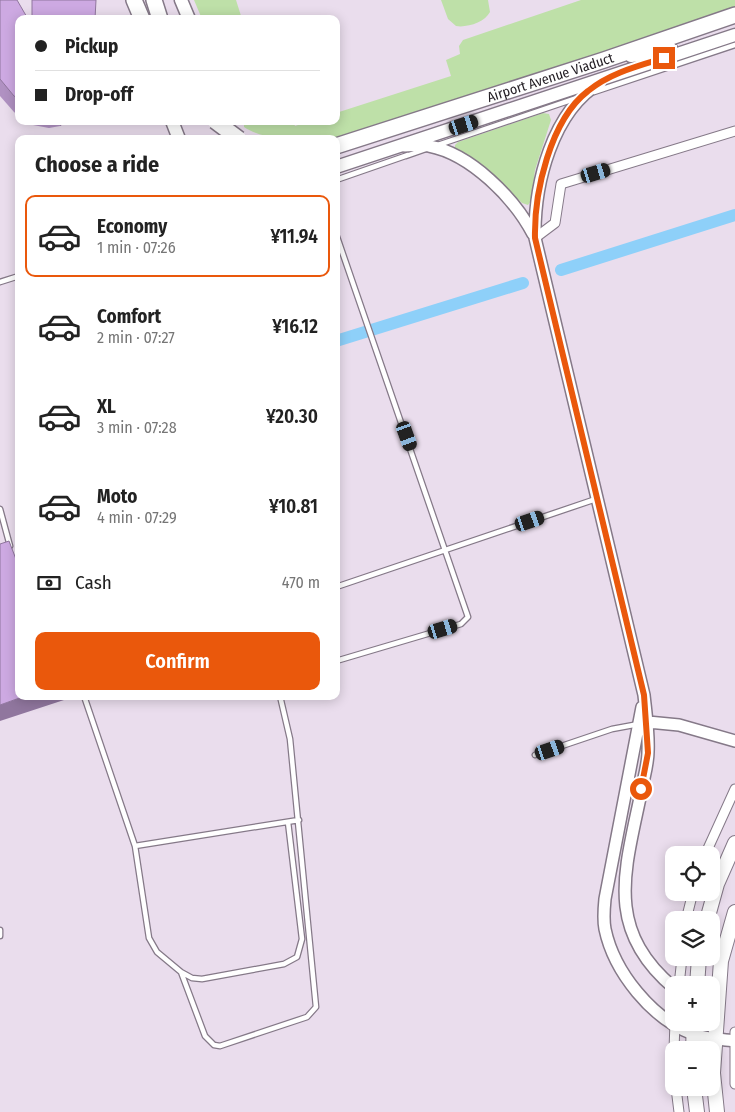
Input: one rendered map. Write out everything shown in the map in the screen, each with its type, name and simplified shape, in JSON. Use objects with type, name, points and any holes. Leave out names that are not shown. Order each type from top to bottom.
[{"type":"highway","points":[[134,0],[140,15]]},
{"type":"highway","points":[[154,0],[159,15]]},
{"type":"highway","name":"Airport Avenue Viaduct","points":[[340,145],[604,60],[735,15]]},
{"type":"highway","points":[[220,125],[233,135]]},
{"type":"main road","points":[[128,0],[133,15]]},
{"type":"main road","points":[[181,0],[187,15]]},
{"type":"main road","points":[[340,166],[402,151],[446,131],[735,35]]},
{"type":"main road","points":[[604,60],[713,42]]},
{"type":"main road","points":[[710,911],[717,884],[735,843]]},
{"type":"main road","points":[[719,976],[721,961],[735,912]]},
{"type":"main road","points":[[713,1031],[713,1072],[717,1112]]},
{"type":"main road","points":[[695,1096],[697,1112]]},
{"type":"street","points":[[616,74],[581,97],[568,114],[546,164],[534,217],[535,238],[644,695],[643,723],[605,899],[605,929],[618,965],[628,980],[644,999],[665,1016]]},
{"type":"street","points":[[535,238],[555,223],[561,184],[735,131]]},
{"type":"street","points":[[402,151],[430,146],[453,155],[491,181],[524,216],[535,238]]},
{"type":"street","points":[[643,723],[679,725],[735,741]]},
{"type":"street","points":[[643,723],[648,753],[627,862],[625,901],[629,924],[644,958],[654,971],[665,980]]},
{"type":"street","points":[[709,846],[735,789]]},
{"type":"street","points":[[720,1031],[735,1041]]},
{"type":"street","points":[[735,1032],[735,1084]]},
{"type":"street","points":[[677,1096],[679,1112]]},
{"type":"lane","points":[[430,146],[735,45]]},
{"type":"lane","points":[[430,146],[446,131]]},
{"type":"lane","points":[[340,178],[402,151]]},
{"type":"lane","points":[[340,246],[468,613],[468,620],[461,624],[340,660]]},
{"type":"lane","points":[[0,282],[15,277]]},
{"type":"lane","points":[[340,586],[597,498]]},
{"type":"lane","points":[[0,509],[12,550]]},
{"type":"lane","points":[[85,700],[135,846],[150,938],[157,952],[181,972],[192,978],[202,979],[284,964],[297,958],[302,939],[288,822]]},
{"type":"lane","points":[[181,972],[204,1036],[214,1045],[226,1045],[307,1017],[314,1011],[316,1002],[299,820],[290,739],[281,700]]},
{"type":"lane","points":[[535,755],[612,729],[643,723]]},
{"type":"lane","points":[[135,846],[299,820]]},
{"type":"lane","points":[[0,930],[0,936]]},
{"type":"green space","points":[[194,0],[236,0],[241,15],[200,15]]},
{"type":"green space","points":[[441,0],[488,0],[490,12],[488,16],[475,24],[456,26],[448,19]]},
{"type":"green space","points":[[581,0],[735,0],[735,10],[341,137],[340,135],[262,135],[244,127],[244,125],[340,125],[340,112],[451,76],[446,60],[460,54],[459,46],[463,40]]},
{"type":"green space","points":[[543,113],[549,114],[551,120],[535,170],[531,201],[528,205],[522,203],[489,173],[455,150],[455,145],[458,142]]},
{"type":"building","points":[[0,0],[17,0],[26,15],[15,15],[15,97],[0,79]]},
{"type":"building","points":[[32,0],[96,0],[95,15],[32,15]]},
{"type":"building","points":[[9,541],[15,557],[15,700],[0,705],[0,544]]},
{"type":"waterway","points":[[561,270],[735,215]]},
{"type":"waterway","points":[[340,340],[523,283]]},
{"type":"route","points":[[641,789],[648,753],[648,722],[644,695],[535,238],[534,217],[546,164],[556,137],[577,100],[589,90],[616,74],[664,58]]}]
